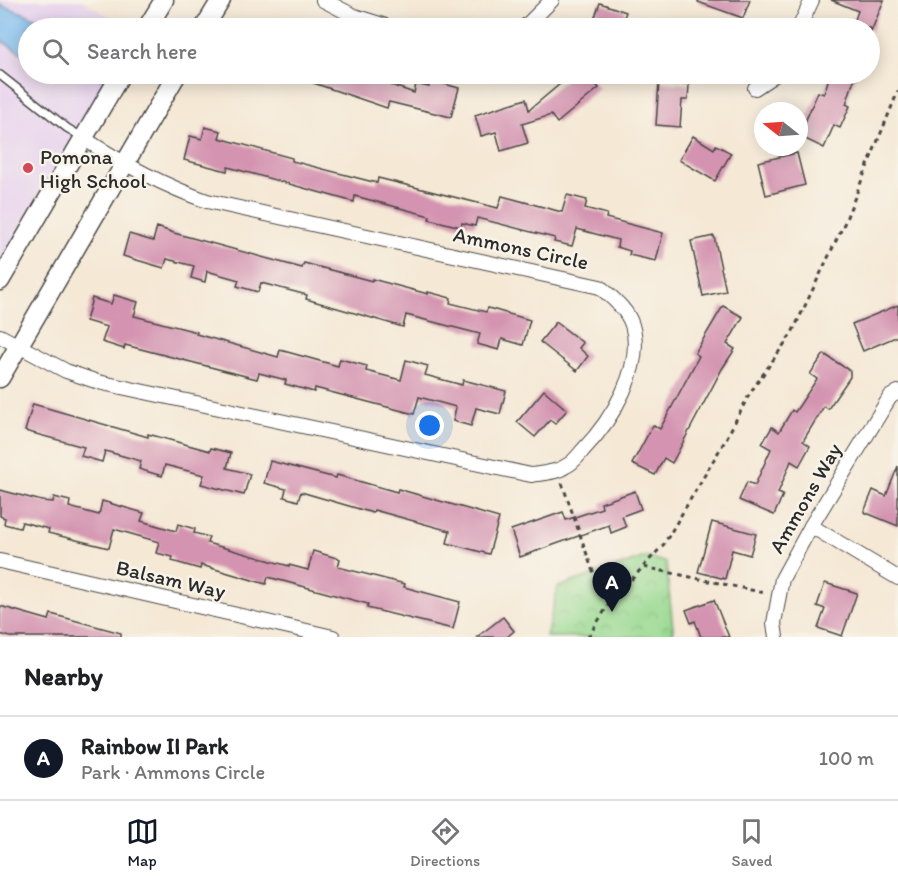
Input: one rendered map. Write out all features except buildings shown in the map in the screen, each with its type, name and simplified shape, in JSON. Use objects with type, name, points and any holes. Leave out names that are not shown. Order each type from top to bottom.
[{"type":"street","points":[[153,18],[164,0]]},
{"type":"street","points":[[210,18],[221,0]]},
{"type":"street","points":[[323,0],[360,18]]},
{"type":"street","points":[[534,18],[552,0]]},
{"type":"street","points":[[804,18],[812,0]]},
{"type":"street","points":[[0,281],[115,84]]},
{"type":"street","points":[[0,378],[171,84]]},
{"type":"street","points":[[755,88],[761,84]]},
{"type":"street","name":"Ammons Circle","points":[[83,138],[123,164],[169,187],[207,201],[600,287],[638,320],[630,375],[618,405],[596,437],[569,465],[557,471]]},
{"type":"street","points":[[0,336],[66,371],[98,382],[531,475],[557,471]]},
{"type":"street","name":"Ammons Way","points":[[776,637],[774,623],[782,579],[890,397],[898,392]]},
{"type":"street","points":[[812,526],[898,578]]},
{"type":"street","name":"Balsam Way","points":[[0,561],[333,637]]},
{"type":"lane","points":[[0,75],[83,138]]},
{"type":"path","points":[[588,637],[609,604],[664,544],[726,439],[750,393],[792,333],[844,224],[898,91]]},
{"type":"path","points":[[557,471],[592,569],[609,604]]},
{"type":"path","points":[[644,567],[779,596]]},
{"type":"shaded area","name":"Pomona High School","points":[[0,0],[81,0],[113,18],[18,18],[18,84],[105,84],[0,263]]},
{"type":"green space","points":[[645,557],[666,562],[674,637],[546,637],[558,587]]},
{"type":"water","points":[[0,5],[34,18],[18,18],[18,51],[0,40]]},
{"type":"place","name":"Pomona High School","points":[[28,168]]},
{"type":"place","name":"Rainbow II Park","points":[[612,612]]}]
